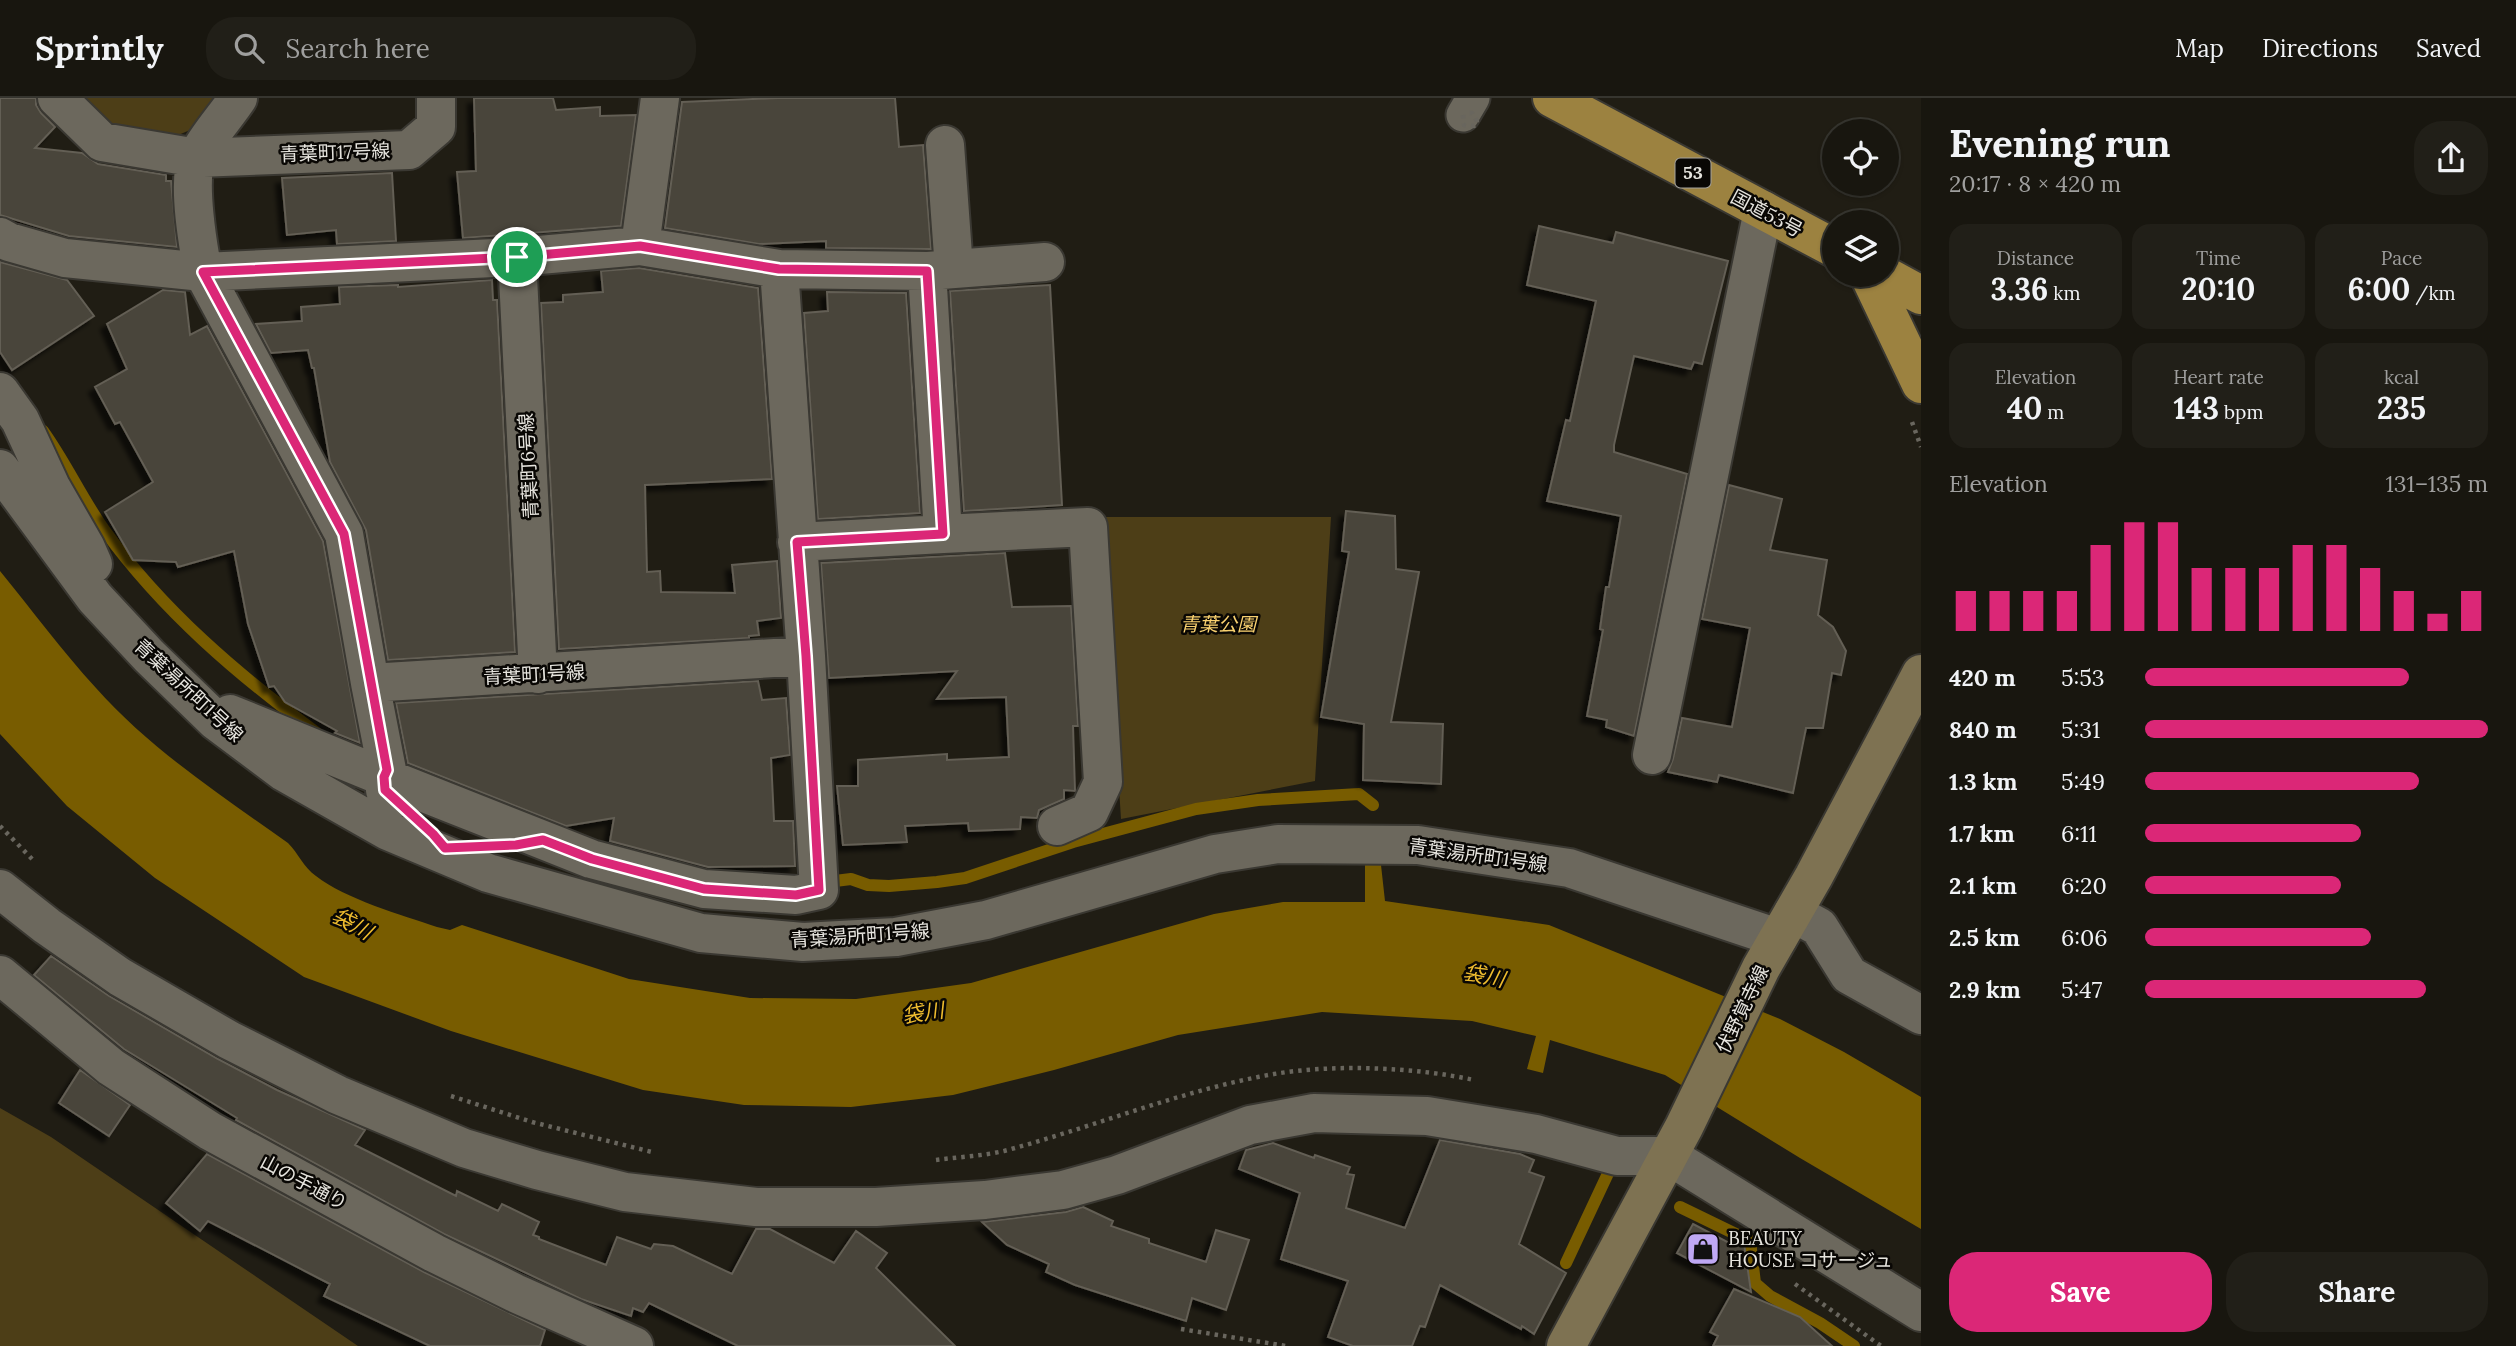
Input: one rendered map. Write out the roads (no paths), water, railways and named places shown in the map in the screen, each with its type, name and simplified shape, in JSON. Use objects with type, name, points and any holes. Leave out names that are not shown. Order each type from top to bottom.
[{"type":"highway","name":"国道53号","points":[[1552,98],[1822,242]]},
{"type":"highway","points":[[1899,282],[1921,295]]},
{"type":"highway","points":[[1876,287],[1921,384]]},
{"type":"main road","points":[[1899,276],[1921,280]]},
{"type":"main road","name":"伏野覚寺線","points":[[1566,1346],[1676,1142],[1777,940],[1921,674]]},
{"type":"street","name":"青葉町17号線","points":[[57,98],[102,142],[197,158],[409,150],[436,127],[436,98]]},
{"type":"street","points":[[238,98],[197,158],[193,180],[203,272],[344,534],[387,770],[384,777],[385,790],[433,834],[448,853],[543,840]]},
{"type":"street","points":[[640,246],[660,98]]},
{"type":"street","points":[[943,534],[941,270],[944,145]]},
{"type":"street","points":[[1652,755],[1763,210]]},
{"type":"street","points":[[0,237],[9,243],[65,258],[203,272],[517,257],[640,246],[779,269],[941,270],[1045,262]]},
{"type":"street","name":"青葉町6号線","points":[[517,257],[538,674]]},
{"type":"street","points":[[201,706],[233,715],[592,859],[704,889],[796,895],[819,890],[779,269]]},
{"type":"street","points":[[0,391],[20,420],[51,487],[86,548],[95,569],[95,598]]},
{"type":"street","name":"青葉湯所町1号線","points":[[0,469],[95,598],[149,656],[216,721],[284,772],[388,831],[448,853],[488,873],[701,933],[803,942],[896,937],[986,920],[1204,857],[1278,844],[1418,845],[1569,868],[1777,940],[1819,928],[1849,975],[1921,1015]]},
{"type":"street","points":[[797,542],[1088,527],[1103,782],[1088,812],[1057,825]]},
{"type":"street","name":"青葉町1号線","points":[[370,683],[806,656]]},
{"type":"street","points":[[0,889],[120,977],[229,1040],[338,1096],[464,1148],[625,1192],[756,1207],[876,1207],[985,1200],[1063,1190],[1117,1175],[1250,1125],[1314,1113],[1426,1116],[1536,1134],[1617,1156],[1676,1142],[1921,1312]]},
{"type":"street","name":"山の手通り","points":[[0,975],[111,1067],[210,1131],[434,1253],[515,1293],[634,1346]]},
{"type":"water","name":"袋川","points":[[0,571],[83,674],[140,731],[187,771],[288,843],[316,876],[342,892],[391,912],[450,930],[462,925],[629,979],[750,998],[856,999],[971,983],[1214,914],[1283,902],[1365,902],[1365,863],[1381,865],[1385,901],[1549,925],[1780,1019],[1844,1052],[1921,1097],[1921,1229],[1665,1075],[1550,1040],[1543,1073],[1527,1069],[1536,1036],[1472,1021],[1322,1012],[1178,1035],[953,1095],[851,1107],[744,1105],[643,1090],[451,1031],[304,977],[155,878],[67,806],[0,734]]},
{"type":"waterway","points":[[43,431],[105,531],[151,588],[230,665],[317,733]]},
{"type":"waterway","points":[[835,881],[851,879],[868,885],[889,886],[965,878],[1073,842],[1196,809],[1258,800],[1359,794],[1373,805]]},
{"type":"waterway","points":[[1566,1263],[1611,1167]]},
{"type":"waterway","points":[[1680,1207],[1750,1241],[1755,1283],[1770,1296],[1820,1323],[1854,1346]]},
{"type":"place","name":"BEAUTY HOUSE コサージュ","points":[[1703,1249]]},
{"type":"park label","name":"青葉公園","points":[[1218,624]]}]
